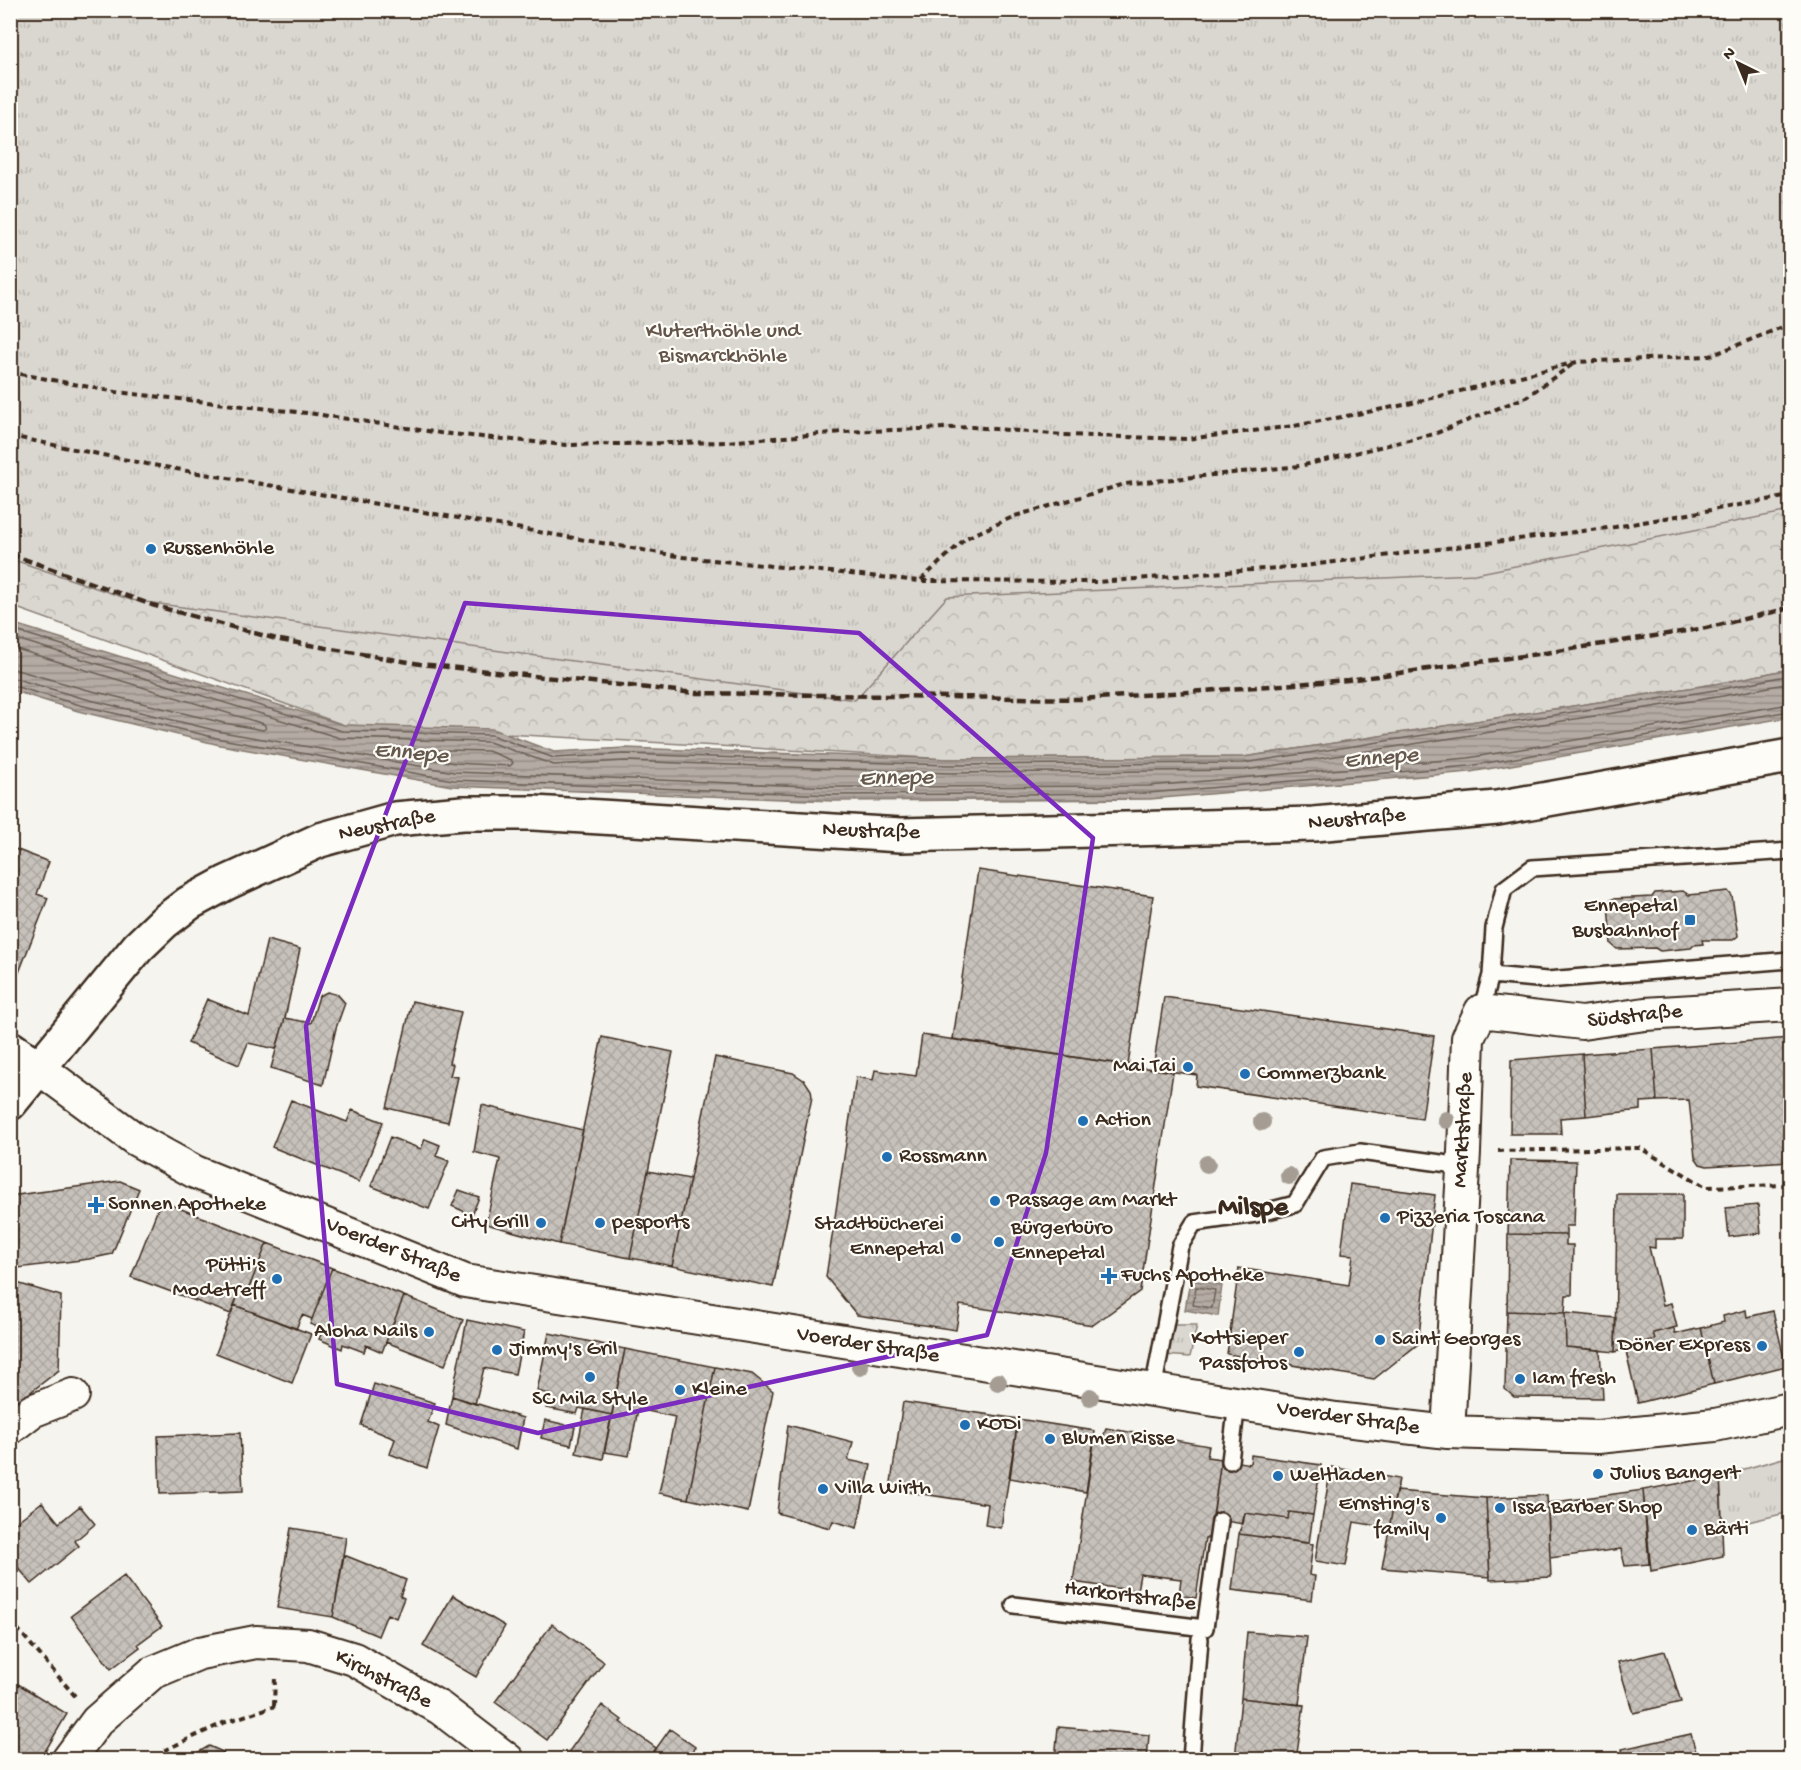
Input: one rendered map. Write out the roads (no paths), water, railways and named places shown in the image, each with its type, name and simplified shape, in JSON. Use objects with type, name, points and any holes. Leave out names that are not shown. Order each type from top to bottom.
[{"type":"main road","name":"Neustraße","points":[[39,1068],[138,947],[164,922],[189,903],[226,883],[320,840],[395,819],[463,813],[534,813],[901,835],[1314,824],[1497,808],[1791,756]]},
{"type":"main road","points":[[10,1048],[39,1068],[10,1103]]},
{"type":"street","points":[[1753,764],[1791,771]]},
{"type":"street","name":"Südstraße","points":[[1480,1011],[1582,1023],[1645,1014],[1791,1005]]},
{"type":"street","name":"Marktstraße","points":[[1448,1432],[1468,1038],[1480,1011]]},
{"type":"street","name":"Voerder Straße","points":[[39,1068],[135,1139],[195,1172],[465,1281],[1336,1419],[1448,1432],[1598,1437],[1715,1425],[1791,1409]]},
{"type":"street","points":[[10,1428],[32,1411],[73,1395]]},
{"type":"street","name":"Kirchstraße","points":[[68,1760],[97,1721],[152,1673],[200,1653],[256,1642],[308,1645],[354,1659],[440,1708],[508,1760]]},
{"type":"lane","points":[[1480,1011],[1491,975],[1494,928],[1504,890],[1532,868],[1791,851]]},
{"type":"lane","points":[[1491,975],[1547,980],[1791,960]]},
{"type":"lane","points":[[1153,1390],[1180,1246],[1194,1223],[1256,1214],[1296,1204],[1323,1158],[1360,1152],[1463,1159]]},
{"type":"lane","points":[[1229,1402],[1230,1461]]},
{"type":"lane","name":"Harkortstraße","points":[[1014,1605],[1205,1628],[1220,1521]]},
{"type":"lane","name":"Harkortstraße","points":[[1191,1760],[1200,1640]]},
{"type":"water","name":"Ennepe","points":[[11,623],[344,725],[492,729],[554,752],[625,748],[948,759],[1244,757],[1721,683],[1790,669],[1790,717],[1470,772],[1150,799],[834,801],[452,786],[220,745],[78,711],[11,690]]},
{"type":"water","points":[[1190,1280],[1222,1285],[1218,1316],[1185,1310]]},
{"type":"railway","points":[[10,554],[152,605],[280,640],[420,664],[696,693],[1080,699],[1348,680],[1706,628],[1790,608]]},
{"type":"place","name":"Russenhöhle","points":[[151,549]]},
{"type":"place","name":"Ennepetal Busbahnhof","points":[[1690,920]]},
{"type":"place","name":"Mai Tai","points":[[1188,1067]]},
{"type":"place","name":"Commerzbank","points":[[1245,1074]]},
{"type":"place","name":"Action","points":[[1083,1121]]},
{"type":"place","name":"Rossmann","points":[[887,1157]]},
{"type":"place","name":"Passage am Markt","points":[[995,1201]]},
{"type":"place","name":"Sonnen Apotheke","points":[[96,1205]]},
{"type":"place","name":"Pizzeria Toscana","points":[[1385,1218]]},
{"type":"place","name":"City Grill","points":[[541,1223]]},
{"type":"place","name":"pesports","points":[[600,1223]]},
{"type":"place","name":"Stadtbücherei Ennepetal","points":[[956,1238]]},
{"type":"place","name":"Bürgerbüro Ennepetal","points":[[999,1242]]},
{"type":"place","name":"Fuchs Apotheke","points":[[1109,1276]]},
{"type":"place","name":"Pütti's Modetreff","points":[[277,1279]]},
{"type":"place","name":"Aloha Nails","points":[[429,1332]]},
{"type":"place","name":"Saint Georges","points":[[1380,1340]]},
{"type":"place","name":"Döner Express","points":[[1762,1346]]},
{"type":"place","name":"Jimmy's Gril","points":[[497,1350]]},
{"type":"place","name":"Kottsieper Passfotos","points":[[1299,1352]]},
{"type":"place","name":"SC Mila Style","points":[[590,1377]]},
{"type":"place","name":"Iam fresh","points":[[1520,1379]]},
{"type":"place","name":"Kleine","points":[[680,1390]]},
{"type":"place","name":"KODi","points":[[965,1425]]},
{"type":"place","name":"Blumen Risse","points":[[1050,1439]]},
{"type":"place","name":"Julius Bangert","points":[[1598,1474]]},
{"type":"place","name":"Weltladen","points":[[1278,1476]]},
{"type":"place","name":"Villa Wirth","points":[[823,1489]]},
{"type":"place","name":"Issa Barber Shop","points":[[1500,1508]]},
{"type":"place","name":"Ernsting's family","points":[[1441,1518]]},
{"type":"place","name":"Bärti","points":[[1692,1530]]},
{"type":"district","name":"Milspe","points":[[1253,1208]]},
{"type":"park label","name":"Kluterthöhle und Bismarckhöhle","points":[[723,344]]}]
